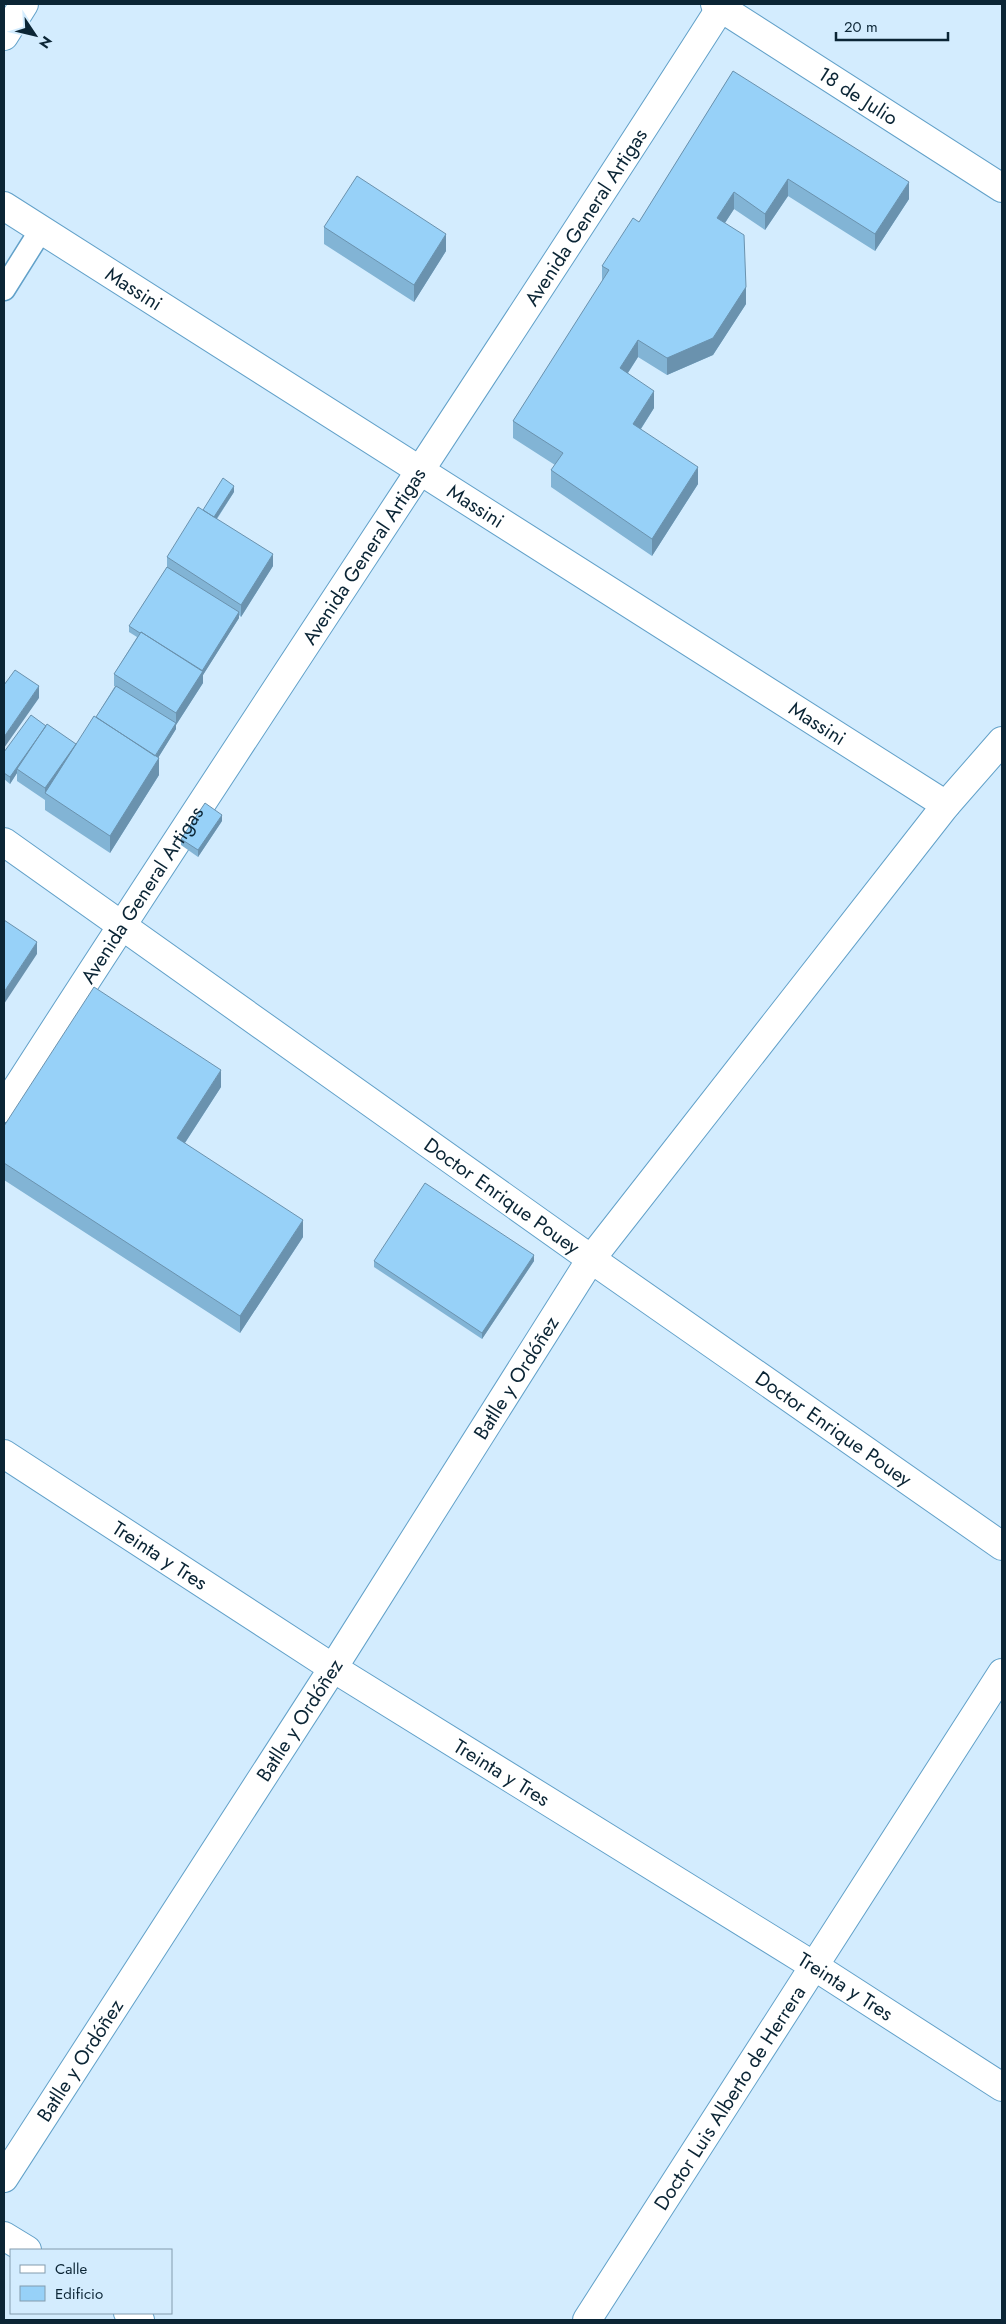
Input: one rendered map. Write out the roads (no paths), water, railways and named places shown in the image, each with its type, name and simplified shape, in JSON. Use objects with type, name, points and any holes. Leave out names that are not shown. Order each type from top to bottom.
[{"type":"street","points":[[4,36],[24,4]]},
{"type":"street","name":"18 de Julio","points":[[719,5],[1002,188]]},
{"type":"street","name":"Avenida General Artigas","points":[[4,1108],[121,926],[420,472],[719,5]]},
{"type":"street","name":"Massini","points":[[4,206],[946,805]]},
{"type":"street","name":"Batlle y Ordóñez","points":[[4,2178],[333,1668],[591,1259],[946,805],[998,753]]},
{"type":"street","name":"Doctor Enrique Pouey","points":[[4,842],[591,1259],[1002,1546]]},
{"type":"street","name":"Treinta y Tres","points":[[4,1454],[333,1668],[814,1966],[1002,2087]]},
{"type":"street","name":"Doctor Luis Alberto de Herrera","points":[[587,2320],[1002,1673]]},
{"type":"street","points":[[4,2236],[25,2249]]},
{"type":"lane","points":[[4,289],[41,230]]}]
